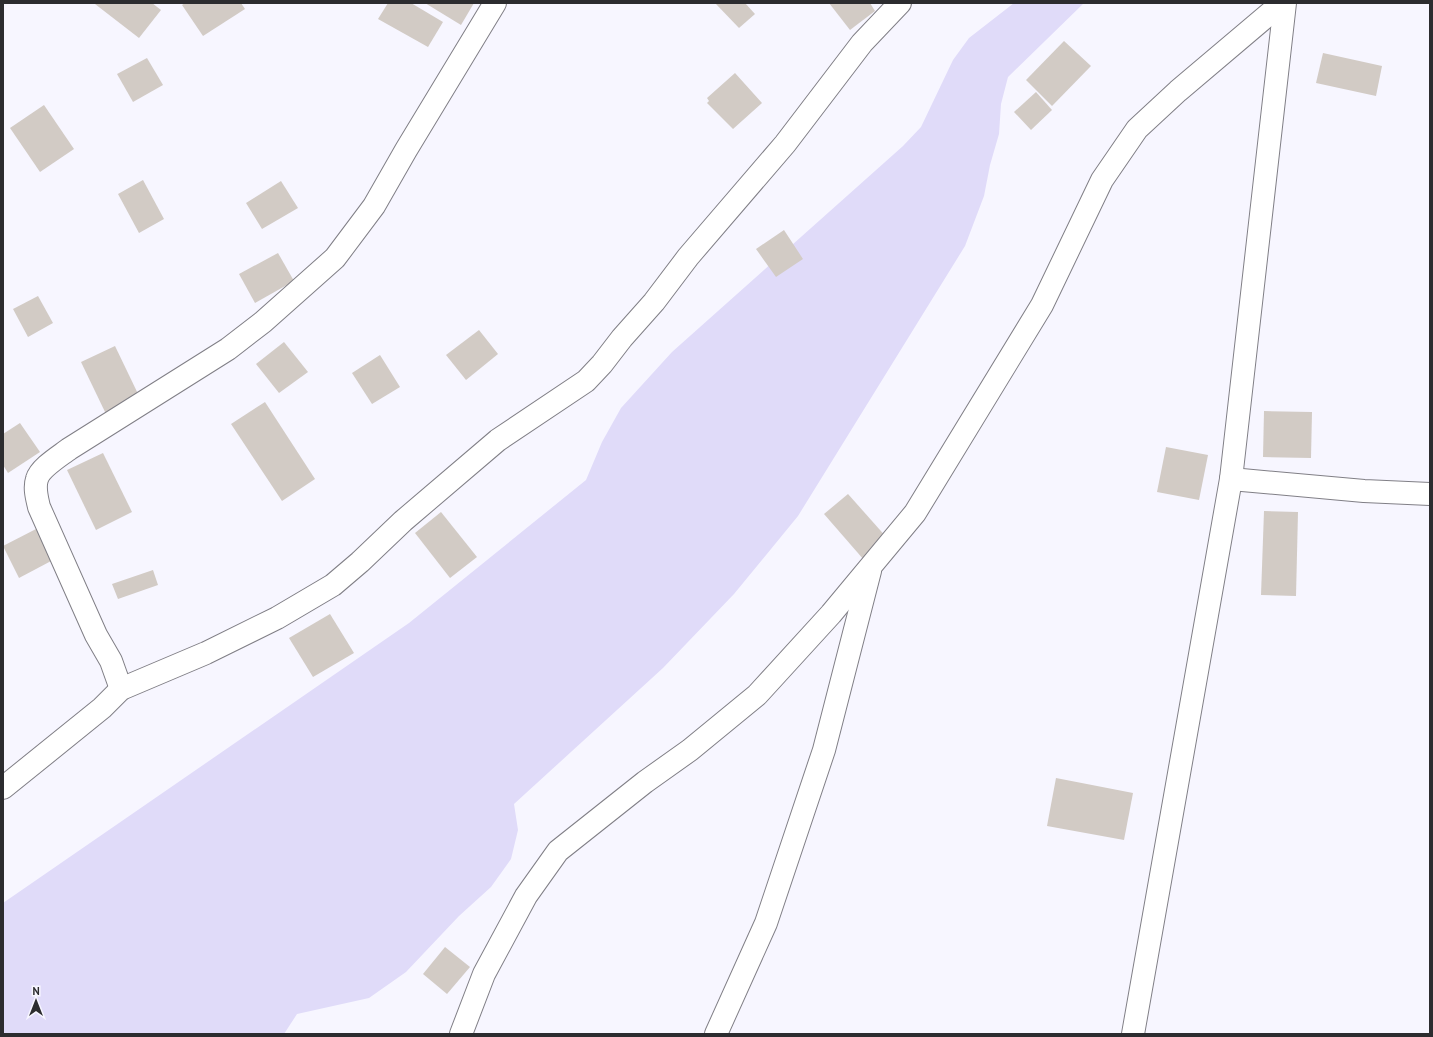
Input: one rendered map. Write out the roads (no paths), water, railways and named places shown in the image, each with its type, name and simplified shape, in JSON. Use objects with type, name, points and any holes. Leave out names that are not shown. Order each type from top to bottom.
[{"type":"street","points":[[121,689],[112,660],[96,635],[39,507],[36,492],[37,478],[48,465],[69,449],[228,349],[263,322],[335,258],[374,206],[495,3]]},
{"type":"street","points":[[3,788],[97,712],[121,689],[206,653],[270,622],[333,586],[403,521],[498,440],[586,381],[654,302],[688,257],[785,144],[862,43],[900,3]]},
{"type":"street","points":[[1134,1034],[1231,479],[1271,6]]},
{"type":"street","points":[[461,1034],[484,974],[526,896],[558,851],[646,782],[690,750],[757,695],[831,614],[915,513],[924,500],[1042,305],[1102,180],[1137,129],[1271,6]]},
{"type":"street","points":[[1231,479],[1364,491],[1430,494]]},
{"type":"street","points":[[716,1034],[766,923],[824,750],[871,566]]}]
